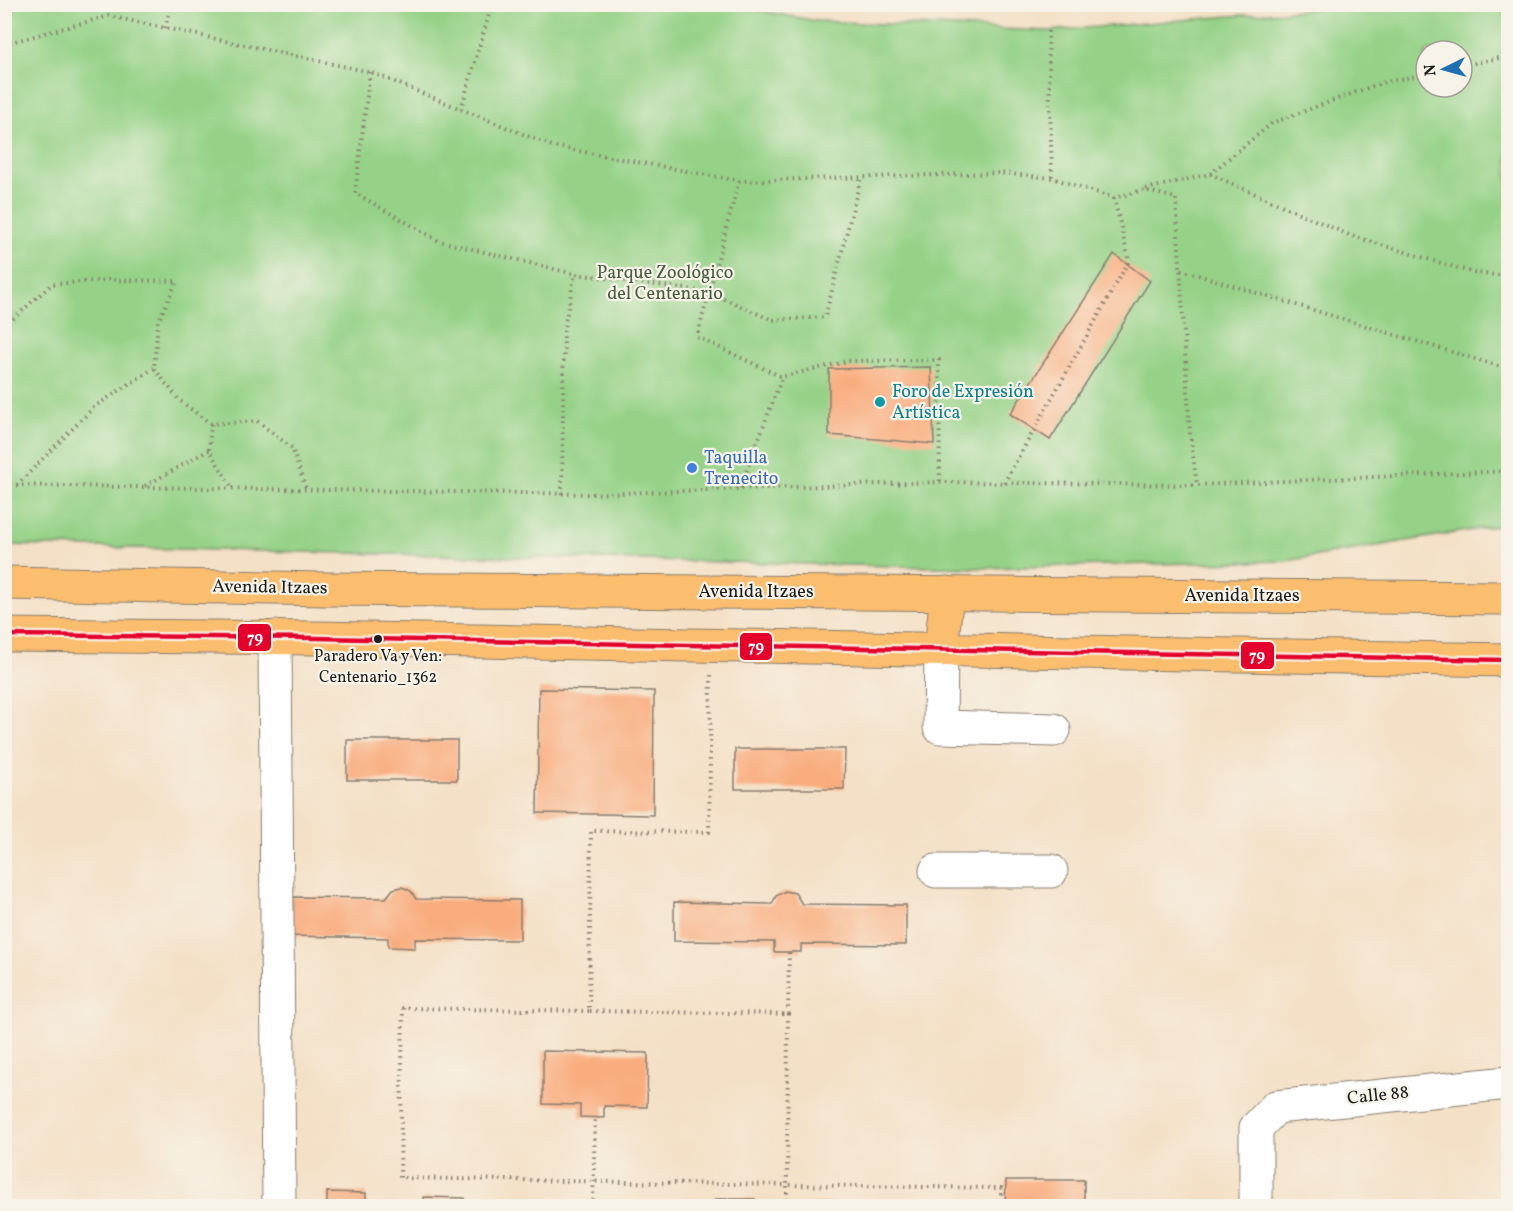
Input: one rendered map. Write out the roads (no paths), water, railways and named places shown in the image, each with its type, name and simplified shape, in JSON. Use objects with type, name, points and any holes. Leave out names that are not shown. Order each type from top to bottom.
[{"type":"main road","name":"Avenida Itzaes","points":[[4,583],[322,589],[1509,598]]},
{"type":"main road","points":[[315,638],[322,589]]},
{"type":"main road","points":[[941,650],[947,593]]},
{"type":"main road","points":[[8,638],[315,638],[1509,660]]},
{"type":"street","points":[[275,638],[279,1206]]},
{"type":"street","points":[[941,650],[940,726],[1054,730]]},
{"type":"street","points":[[936,871],[1051,872]]},
{"type":"street","name":"Calle 88","points":[[1256,1206],[1256,1128],[1276,1107],[1509,1083]]},
{"type":"place","name":"Foro de Expresión Artística","points":[[880,402]]},
{"type":"place","name":"Taquilla Trenecito","points":[[692,468]]},
{"type":"place","name":"Paradero Va y Ven: Centenario_1362","points":[[378,639]]},
{"type":"park label","name":"Parque Zoológico del Centenario","points":[[665,283]]}]
